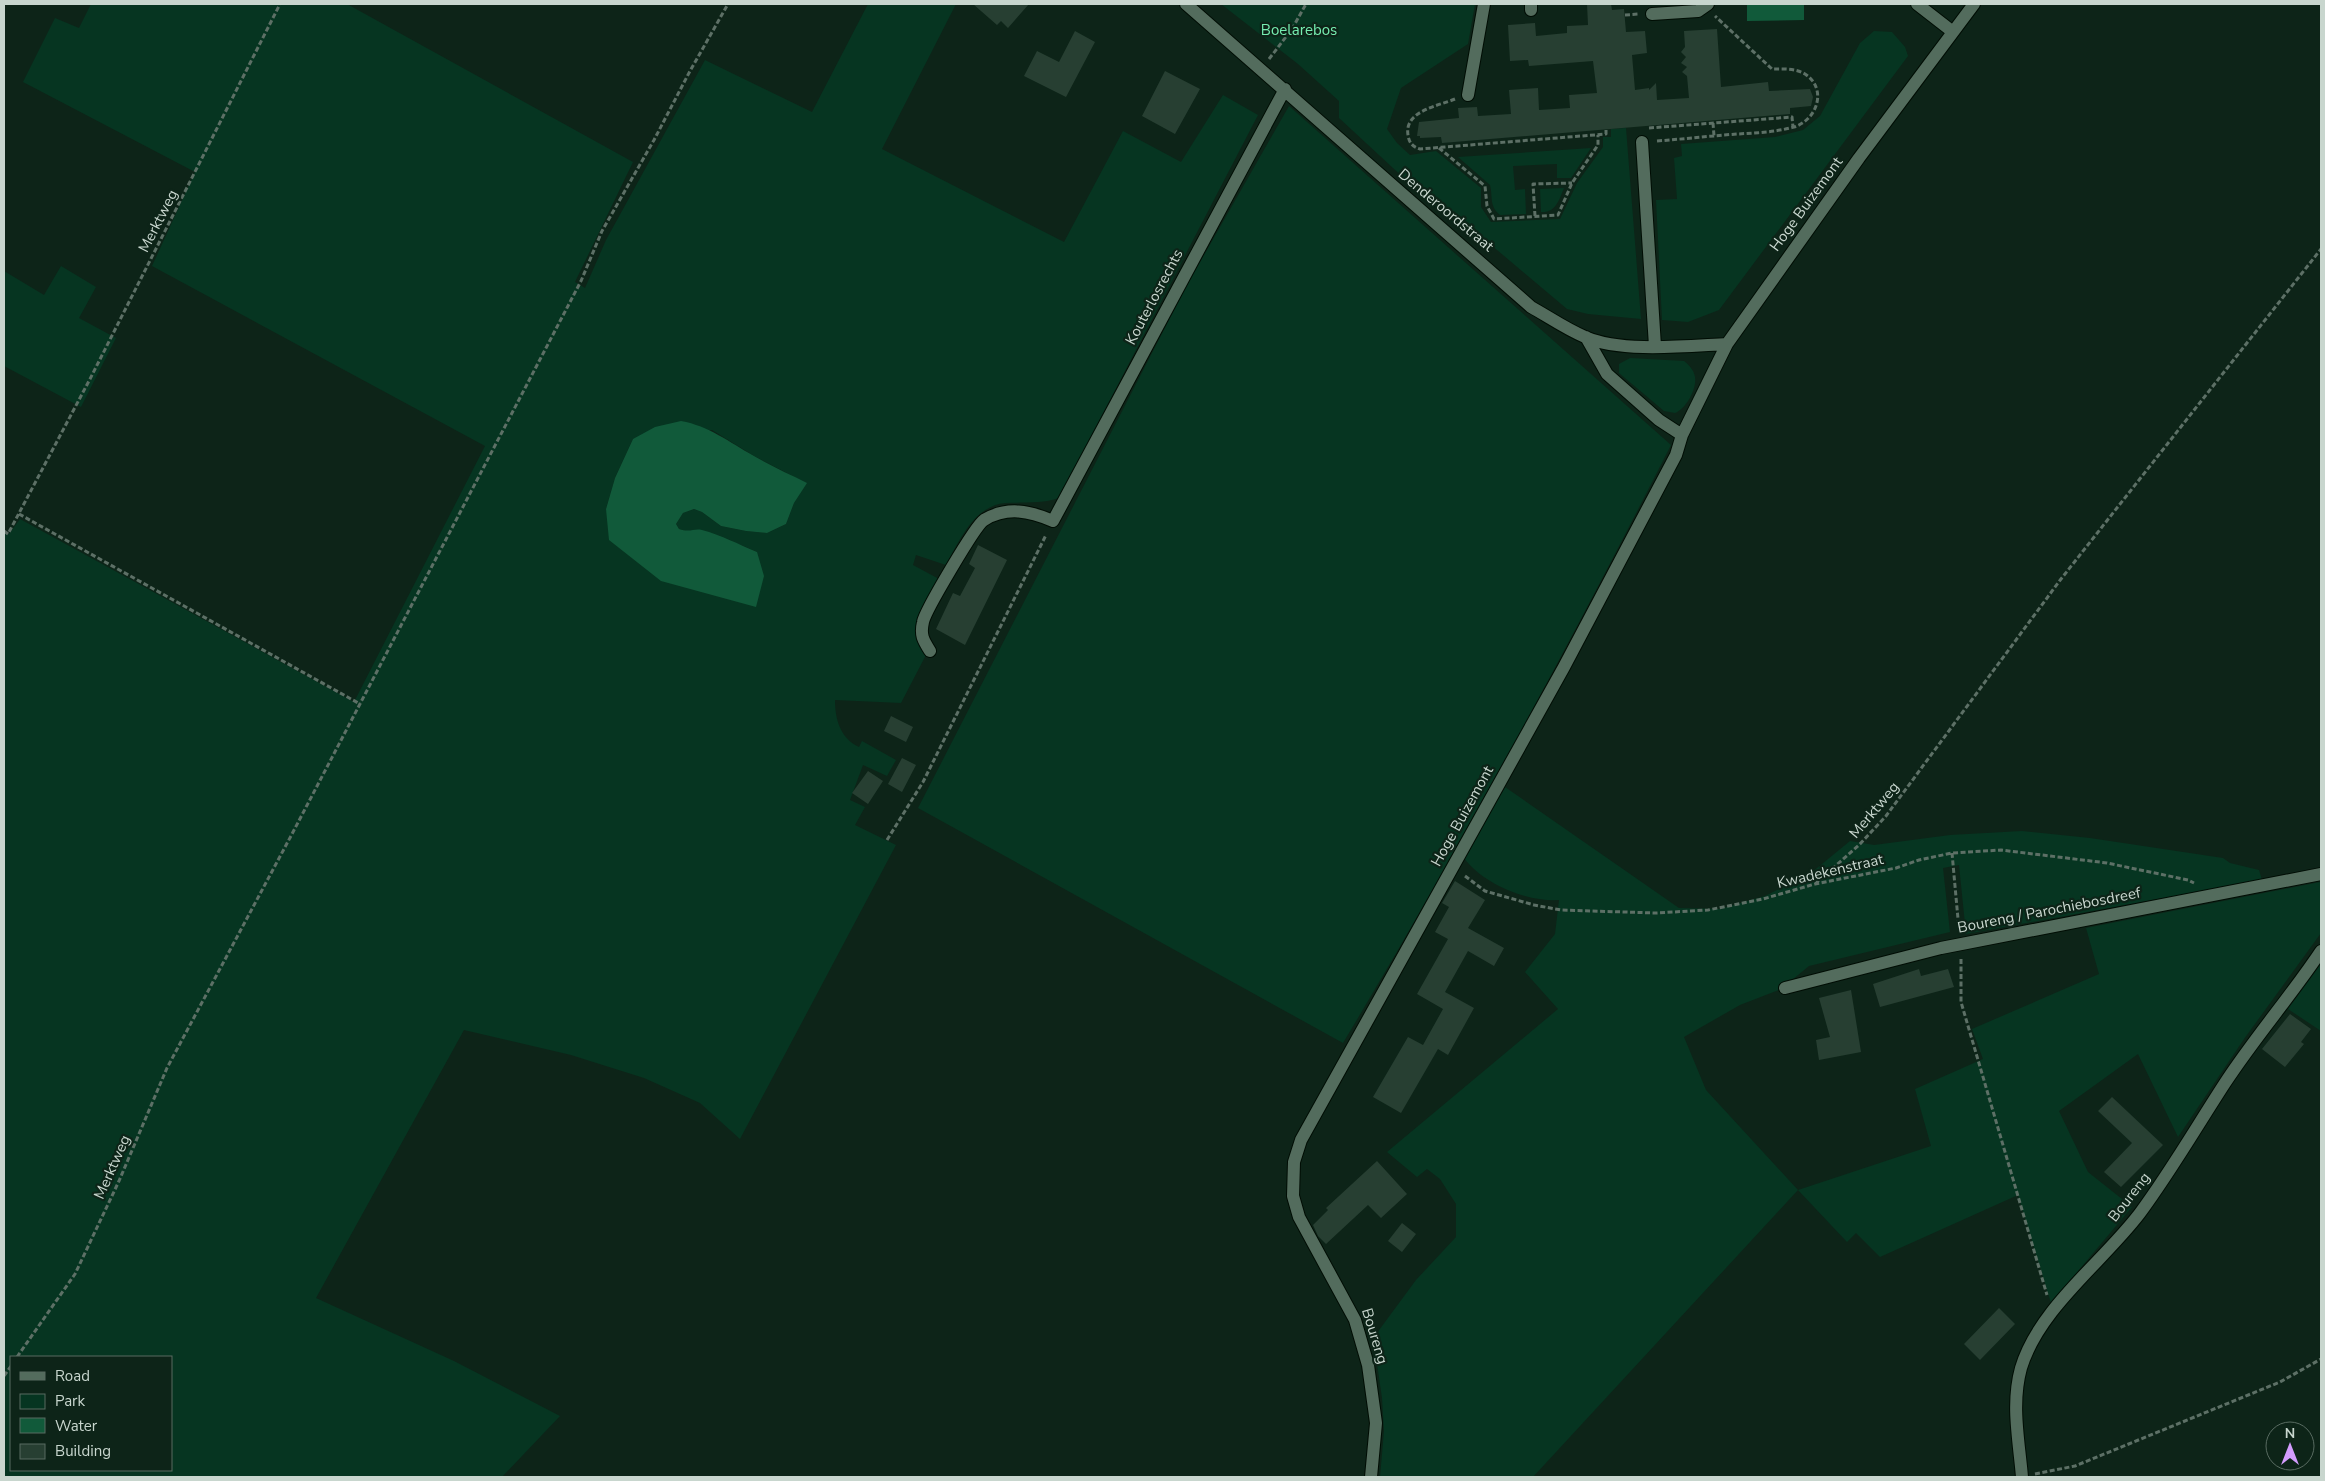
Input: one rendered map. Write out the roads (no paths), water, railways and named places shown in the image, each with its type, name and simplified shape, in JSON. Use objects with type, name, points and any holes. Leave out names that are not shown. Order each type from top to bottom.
[{"type":"street","name":"Denderoordstraat","points":[[1186,4],[1531,307],[1586,337],[1618,345],[1727,344]]},
{"type":"street","points":[[1468,95],[1484,4]]},
{"type":"street","points":[[1917,4],[1953,32]]},
{"type":"street","name":"Hoge Buizemont","points":[[1299,1217],[1293,1196],[1293,1180],[1294,1162],[1301,1140],[1564,667],[1676,455],[1682,435],[1727,344],[1974,4]]},
{"type":"street","points":[[1652,14],[1698,11],[1707,5]]},
{"type":"street","name":"Kouterlosrechts","points":[[930,651],[921,637],[923,620],[969,538],[982,521],[1003,512],[1027,511],[1053,521],[1285,89]]},
{"type":"street","points":[[1642,142],[1655,346]]},
{"type":"street","points":[[1586,337],[1607,374],[1659,420],[1682,435]]},
{"type":"street","name":"Boureng / Parochiebosdreef","points":[[1785,988],[1960,944],[2321,874]]},
{"type":"street","name":"Boureng","points":[[2023,1477],[2016,1418],[2021,1368],[2034,1339],[2052,1312],[2139,1214],[2188,1144],[2226,1081],[2321,951]]},
{"type":"street","name":"Boureng","points":[[1299,1217],[1346,1302],[1362,1338],[1373,1392],[1376,1423],[1371,1477]]},
{"type":"water","points":[[1747,4],[1804,4],[1804,20],[1747,21]]},
{"type":"water","points":[[681,421],[691,423],[719,435],[767,463],[807,483],[794,503],[786,524],[767,533],[721,526],[702,512],[694,509],[683,513],[676,524],[679,529],[709,532],[757,552],[764,576],[756,607],[661,581],[609,540],[606,509],[615,478],[633,439],[655,427]]},
{"type":"park label","name":"Boelarebos","points":[[1299,30]]}]
